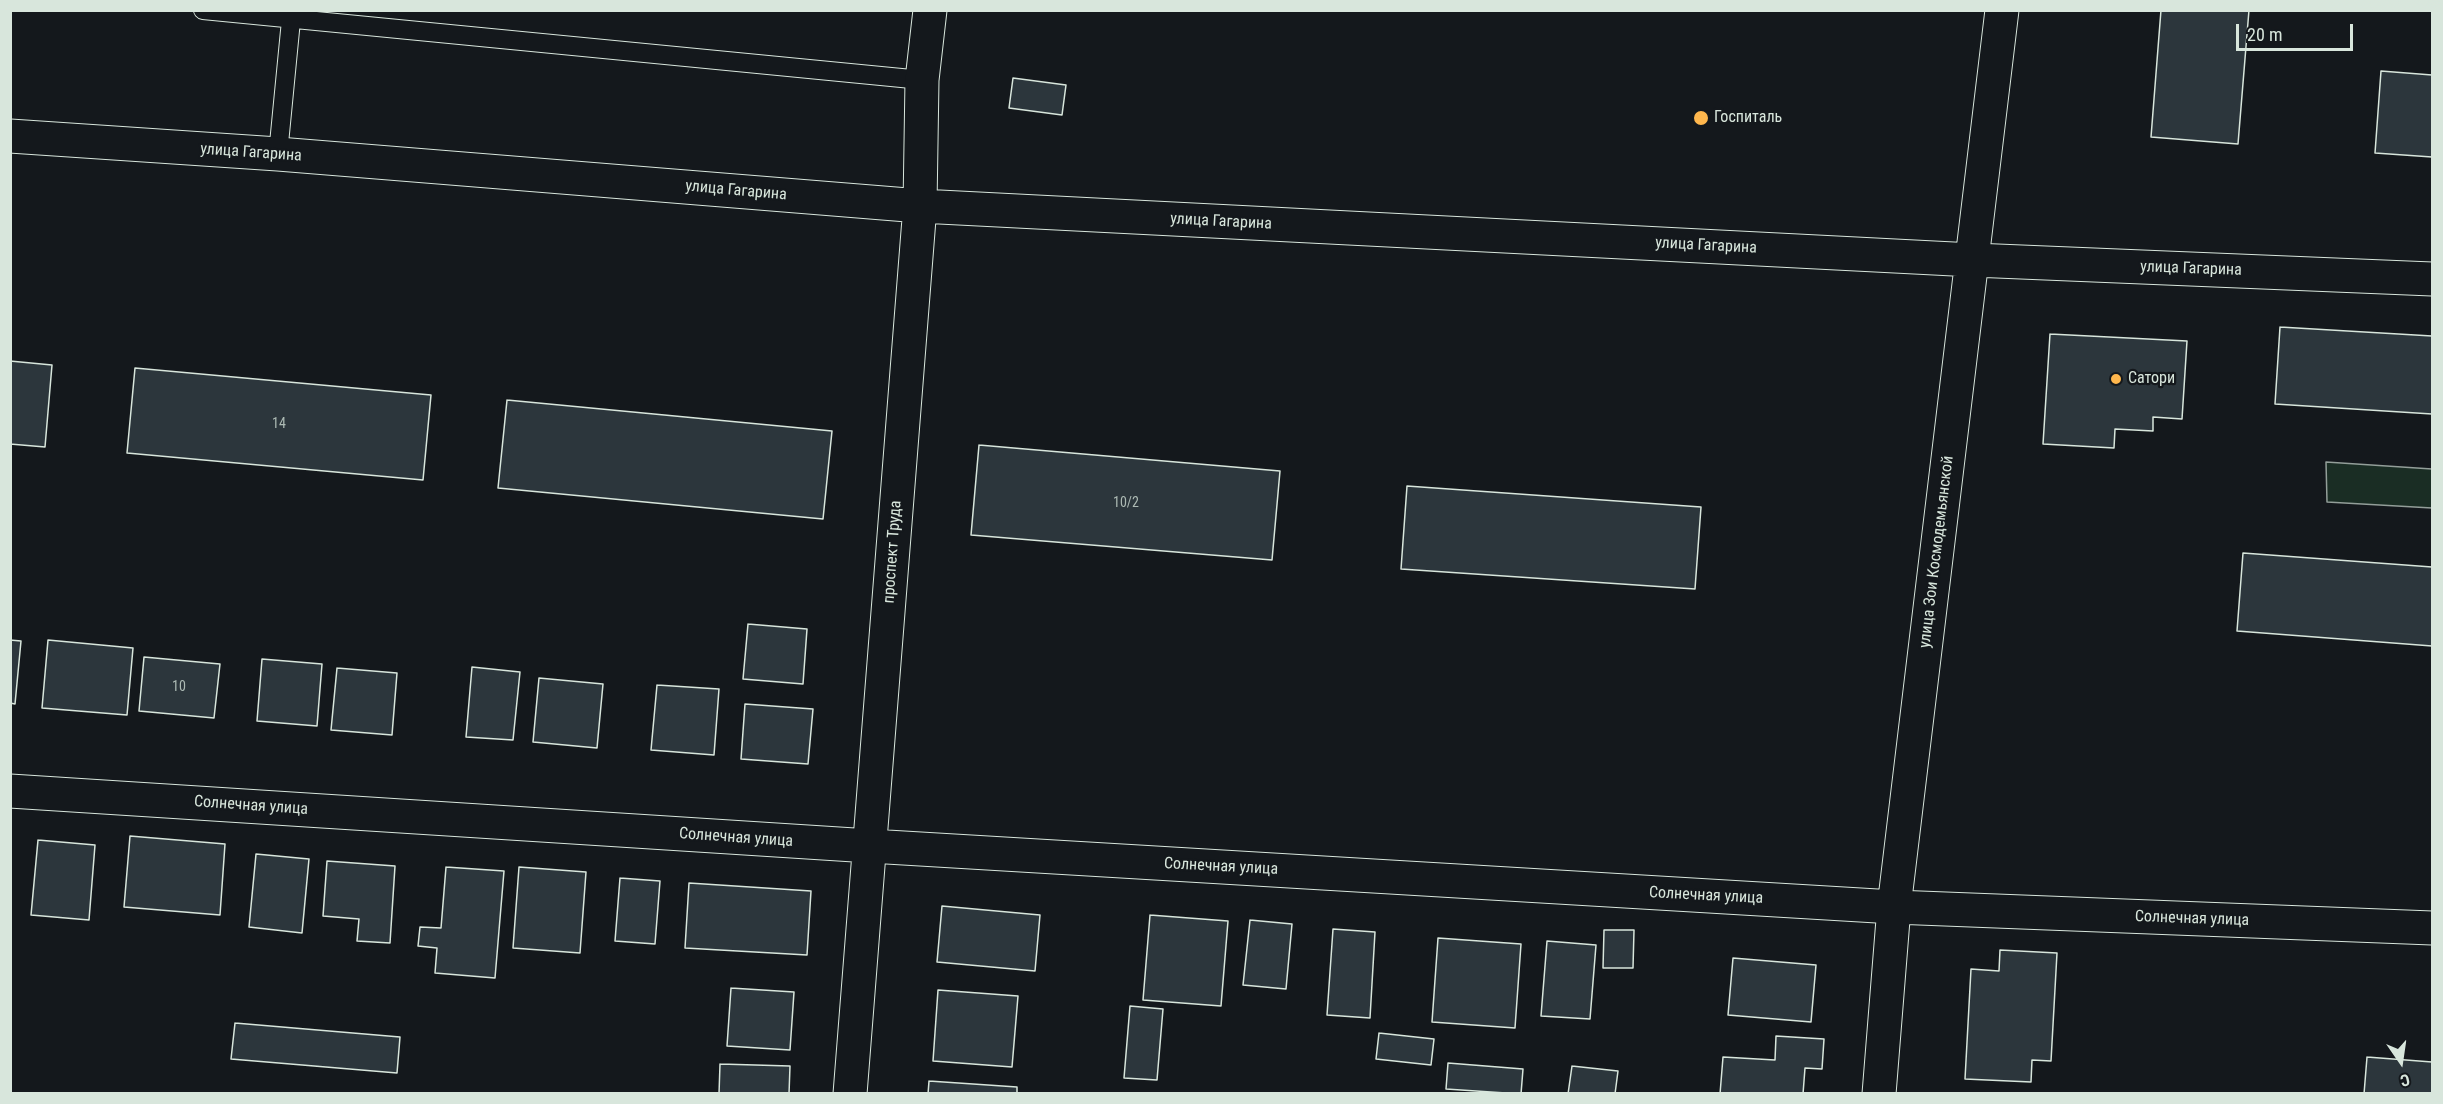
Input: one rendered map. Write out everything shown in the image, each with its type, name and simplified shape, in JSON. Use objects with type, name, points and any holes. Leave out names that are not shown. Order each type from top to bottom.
[{"type":"street","name":"проспект Труда","points":[[850,1094],[920,206],[922,80],[930,10]]},
{"type":"street","name":"улица Зои Космодемьянской","points":[[1879,1094],[1894,907],[2002,10]]},
{"type":"street","name":"улица Гагарина","points":[[10,136],[278,154],[920,206],[1973,260],[2433,279]]},
{"type":"street","name":"Солнечная улица","points":[[10,791],[870,846],[1894,907],[2433,928]]},
{"type":"lane","points":[[203,10],[292,16],[922,80]]},
{"type":"lane","points":[[278,154],[292,16]]},
{"type":"green space","points":[[2326,462],[2432,469],[2432,508],[2327,502]]},
{"type":"building","points":[[2161,10],[2249,10],[2238,144],[2151,137]]},
{"type":"building","points":[[2381,71],[2432,75],[2432,157],[2375,153]]},
{"type":"building","points":[[1013,78],[1066,85],[1062,115],[1009,108]]},
{"type":"building","points":[[2280,327],[2432,336],[2432,414],[2275,404]]},
{"type":"building","name":"Сатори","points":[[2050,334],[2187,341],[2182,419],[2153,417],[2153,431],[2115,429],[2114,448],[2043,444]]},
{"type":"building","points":[[10,361],[52,365],[45,447],[10,444]]},
{"type":"building","points":[[135,368],[431,395],[423,480],[127,453]]},
{"type":"building","points":[[507,400],[832,431],[823,519],[498,488]]},
{"type":"building","points":[[979,445],[1280,471],[1272,560],[971,535]]},
{"type":"building","points":[[1407,486],[1701,507],[1695,589],[1401,569]]},
{"type":"building","points":[[2243,553],[2432,567],[2432,646],[2237,631]]},
{"type":"building","points":[[748,624],[807,629],[803,684],[743,679]]},
{"type":"building","points":[[10,640],[21,641],[15,704],[10,703]]},
{"type":"building","points":[[48,640],[133,648],[127,715],[42,708]]},
{"type":"building","points":[[144,657],[220,664],[214,718],[139,711]]},
{"type":"building","points":[[262,659],[322,664],[317,726],[257,721]]},
{"type":"building","points":[[472,667],[520,672],[513,740],[466,737]]},
{"type":"building","points":[[337,668],[397,673],[392,735],[331,730]]},
{"type":"building","points":[[539,678],[603,684],[597,748],[533,742]]},
{"type":"building","points":[[657,685],[719,689],[714,755],[651,750]]},
{"type":"building","points":[[745,704],[813,709],[808,764],[741,759]]},
{"type":"building","points":[[130,836],[225,844],[220,915],[124,907]]},
{"type":"building","points":[[38,840],[95,845],[89,920],[31,915]]},
{"type":"building","points":[[256,854],[309,859],[302,933],[249,927]]},
{"type":"building","points":[[327,861],[395,866],[390,943],[357,941],[359,919],[323,916]]},
{"type":"building","points":[[446,867],[504,871],[495,978],[435,973],[437,948],[418,946],[420,927],[441,928]]},
{"type":"building","points":[[519,867],[586,872],[580,953],[513,948]]},
{"type":"building","points":[[620,878],[660,881],[655,944],[615,941]]},
{"type":"building","points":[[689,883],[811,891],[807,955],[685,948]]},
{"type":"building","points":[[942,906],[1040,915],[1035,971],[937,962]]},
{"type":"building","points":[[1150,915],[1228,921],[1221,1006],[1143,1000]]},
{"type":"building","points":[[1250,920],[1292,924],[1286,989],[1243,985]]},
{"type":"building","points":[[1333,929],[1375,932],[1370,1018],[1327,1015]]},
{"type":"building","points":[[1604,930],[1634,930],[1633,968],[1603,968]]},
{"type":"building","points":[[1438,938],[1521,944],[1515,1028],[1432,1022]]},
{"type":"building","points":[[1547,941],[1596,945],[1590,1019],[1541,1016]]},
{"type":"building","points":[[2000,950],[2057,953],[2051,1061],[2032,1060],[2031,1082],[1965,1079],[1971,969],[1999,971]]},
{"type":"building","points":[[1733,958],[1816,965],[1811,1022],[1728,1015]]},
{"type":"building","points":[[731,988],[794,992],[790,1050],[727,1046]]},
{"type":"building","points":[[938,990],[1018,996],[1012,1067],[933,1061]]},
{"type":"building","points":[[1130,1006],[1163,1009],[1157,1080],[1124,1078]]},
{"type":"building","points":[[235,1023],[400,1037],[397,1073],[231,1059]]},
{"type":"building","points":[[1379,1033],[1434,1039],[1431,1065],[1376,1059]]},
{"type":"building","points":[[1776,1036],[1824,1039],[1822,1069],[1805,1068],[1803,1094],[1720,1094],[1723,1057],[1775,1060]]},
{"type":"building","points":[[2367,1057],[2432,1062],[2432,1094],[2364,1094]]},
{"type":"building","points":[[1448,1063],[1523,1069],[1521,1094],[1446,1089]]},
{"type":"building","points":[[720,1064],[790,1066],[789,1094],[719,1094]]},
{"type":"building","points":[[1572,1066],[1618,1071],[1615,1094],[1568,1094]]},
{"type":"building","points":[[929,1081],[1017,1087],[1017,1094],[928,1094]]},
{"type":"place","name":"Госпиталь","points":[[1701,118]]},
{"type":"place","name":"Сатори","points":[[2116,379]]}]
